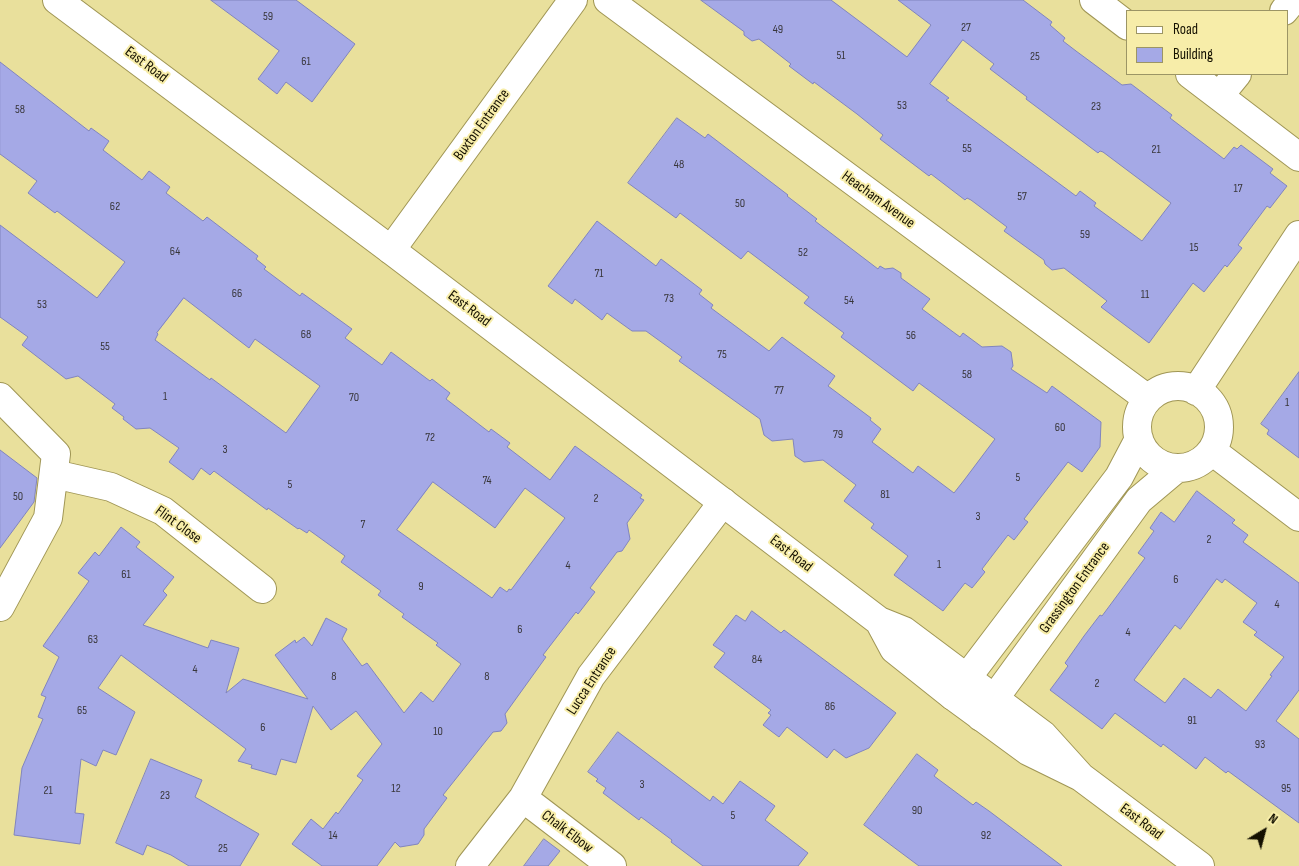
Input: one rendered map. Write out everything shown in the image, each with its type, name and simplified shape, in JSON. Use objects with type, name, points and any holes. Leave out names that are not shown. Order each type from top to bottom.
[{"type":"street","name":"East Road","points":[[57,0],[392,250],[879,622],[904,631],[960,686],[988,708],[1044,735],[1081,777],[1200,866]]},
{"type":"street","name":"Buxton Entrance","points":[[392,250],[573,0]]},
{"type":"street","name":"Heacham Avenue","points":[[608,0],[1148,399]]},
{"type":"street","points":[[1094,0],[1126,24]]},
{"type":"street","points":[[1285,10],[1293,0]]},
{"type":"street","points":[[1191,75],[1299,157]]},
{"type":"street","points":[[1219,96],[1235,75]]},
{"type":"street","points":[[1196,390],[1299,234]]},
{"type":"street","points":[[1183,386],[1196,390],[1207,398],[1215,410],[1219,424],[1218,438],[1212,451],[1204,459],[1191,466],[1177,468],[1163,465],[1151,458],[1145,452],[1139,439],[1137,425],[1140,411],[1148,399],[1155,393],[1168,387],[1183,386]]},
{"type":"street","points":[[0,397],[56,454],[48,518],[0,607]]},
{"type":"street","name":"Grassington Entrance","points":[[960,686],[1119,477],[1139,439]]},
{"type":"street","points":[[1212,451],[1299,517]]},
{"type":"street","name":"Grassington Entrance","points":[[988,708],[1139,500],[1177,468]]},
{"type":"street","name":"Flint Close","points":[[54,474],[110,487],[163,511],[262,589]]},
{"type":"street","name":"Lucca Entrance","points":[[470,866],[523,798],[591,676],[723,502]]},
{"type":"street","name":"Chalk Elbow","points":[[523,798],[612,866]]},
{"type":"building","points":[[211,0],[296,0],[355,44],[312,102],[286,82],[277,94],[258,79],[279,51]]},
{"type":"building","points":[[701,0],[831,0],[907,57],[931,25],[898,0],[1023,0],[1052,22],[1050,25],[1065,38],[1063,41],[1122,85],[1131,84],[1172,115],[1170,118],[1224,159],[1234,147],[1237,149],[1241,145],[1273,169],[1270,173],[1287,186],[1270,208],[1267,206],[1238,245],[1242,248],[1227,267],[1225,265],[1204,292],[1193,283],[1149,343],[1101,307],[1107,301],[1064,268],[1052,270],[1045,264],[1044,260],[1004,231],[1007,227],[971,200],[967,198],[965,200],[931,174],[929,176],[880,139],[883,135],[857,114],[789,66],[791,64],[759,39],[752,41],[744,35],[744,32]],"holes":[[[963,40],[994,64],[990,69],[1027,97],[1026,99],[1098,153],[1100,151],[1103,152],[1171,203],[1142,241],[1094,206],[1096,203],[1080,191],[1076,196],[946,100],[949,98],[930,84]]]},
{"type":"building","points":[[0,62],[89,131],[91,128],[109,141],[103,150],[142,180],[149,171],[170,187],[166,193],[203,221],[207,217],[258,256],[256,259],[266,267],[264,269],[300,296],[302,293],[352,329],[345,338],[382,365],[391,352],[430,381],[432,379],[450,393],[446,399],[489,432],[491,429],[510,443],[507,447],[550,480],[575,446],[642,495],[640,498],[644,500],[627,523],[630,539],[622,551],[617,552],[590,588],[595,592],[578,614],[576,612],[543,655],[546,657],[505,714],[507,723],[501,731],[493,732],[443,795],[447,798],[424,829],[424,835],[418,844],[400,847],[395,842],[377,866],[322,866],[292,844],[311,819],[323,829],[336,812],[338,814],[363,780],[357,776],[382,744],[356,711],[331,730],[313,706],[296,763],[281,759],[276,775],[251,768],[252,765],[238,761],[246,749],[121,655],[98,688],[135,712],[116,755],[103,750],[96,766],[81,759],[75,813],[84,814],[80,844],[14,835],[22,768],[43,719],[38,717],[46,697],[41,695],[59,657],[43,646],[89,581],[78,573],[95,552],[99,556],[121,527],[140,542],[136,547],[174,577],[163,591],[167,595],[143,625],[208,648],[211,640],[239,648],[226,693],[243,679],[308,699],[275,655],[295,640],[296,643],[304,637],[312,646],[326,618],[347,629],[342,639],[362,666],[367,663],[404,713],[421,692],[433,702],[461,664],[436,645],[438,643],[402,617],[404,614],[378,595],[381,591],[341,562],[345,556],[309,530],[307,533],[298,529],[268,508],[267,510],[214,471],[210,475],[201,468],[193,480],[169,462],[179,448],[150,428],[136,429],[112,408],[115,404],[78,376],[66,379],[22,345],[28,337],[0,317],[0,225],[97,298],[125,262],[57,211],[55,213],[28,193],[37,181],[0,154]],"holes":[[[184,298],[249,348],[255,339],[320,386],[286,433],[155,340],[157,333]],[[433,482],[495,528],[525,488],[565,518],[511,590],[509,589],[507,592],[500,587],[492,598],[397,530]]]},
{"type":"building","points":[[677,118],[705,138],[708,134],[788,195],[817,219],[815,221],[878,269],[880,266],[885,269],[893,268],[901,273],[901,278],[930,299],[922,309],[960,337],[963,333],[982,347],[1002,346],[1011,352],[1013,366],[1011,369],[1047,393],[1052,386],[1101,422],[1100,447],[1082,472],[1068,462],[1024,519],[1028,522],[1014,540],[1008,535],[982,569],[985,572],[972,588],[965,583],[943,611],[894,575],[908,556],[871,528],[874,524],[844,501],[856,485],[823,460],[804,462],[795,456],[793,439],[772,441],[764,435],[760,419],[679,361],[682,357],[646,331],[632,331],[607,313],[602,320],[575,299],[572,304],[548,286],[597,221],[656,266],[661,259],[702,290],[699,294],[713,305],[711,308],[769,351],[782,337],[835,376],[828,386],[871,418],[870,420],[881,429],[872,442],[913,473],[918,466],[954,493],[965,479],[995,439],[919,383],[913,391],[841,337],[844,333],[804,303],[809,297],[748,251],[741,259],[680,213],[676,218],[628,183]]},
{"type":"building","points":[[1299,372],[1299,458],[1267,434],[1269,430],[1261,424]]},
{"type":"building","points":[[0,450],[37,478],[34,502],[0,548]]},
{"type":"building","points":[[1197,491],[1235,520],[1232,523],[1248,535],[1243,542],[1299,583],[1299,690],[1276,721],[1299,739],[1299,823],[1228,771],[1226,773],[1205,757],[1196,769],[1163,744],[1161,747],[1115,713],[1102,729],[1050,690],[1068,666],[1065,663],[1084,636],[1100,615],[1102,616],[1145,558],[1138,553],[1154,531],[1150,528],[1161,512],[1174,522]],"holes":[[[1217,579],[1222,583],[1225,579],[1257,603],[1243,622],[1257,632],[1254,635],[1284,657],[1246,711],[1218,689],[1211,698],[1184,678],[1165,703],[1134,680],[1175,625],[1180,629]]]},
{"type":"building","points":[[752,611],[781,633],[784,630],[896,713],[869,748],[846,758],[834,749],[827,758],[787,727],[779,737],[763,725],[771,715],[768,713],[771,710],[714,667],[725,653],[713,645],[736,615],[745,621]]},
{"type":"building","points":[[618,732],[710,801],[713,796],[723,804],[740,781],[775,806],[765,820],[808,853],[798,866],[703,866],[641,817],[639,820],[603,793],[606,788],[588,772]]},
{"type":"building","points":[[917,754],[938,770],[934,776],[973,805],[976,802],[989,811],[1062,866],[919,866],[864,825]]},
{"type":"building","points":[[151,759],[202,780],[195,797],[259,834],[240,866],[189,866],[171,855],[147,845],[143,855],[116,843]]},
{"type":"building","points":[[544,839],[560,851],[548,866],[524,866]]}]
